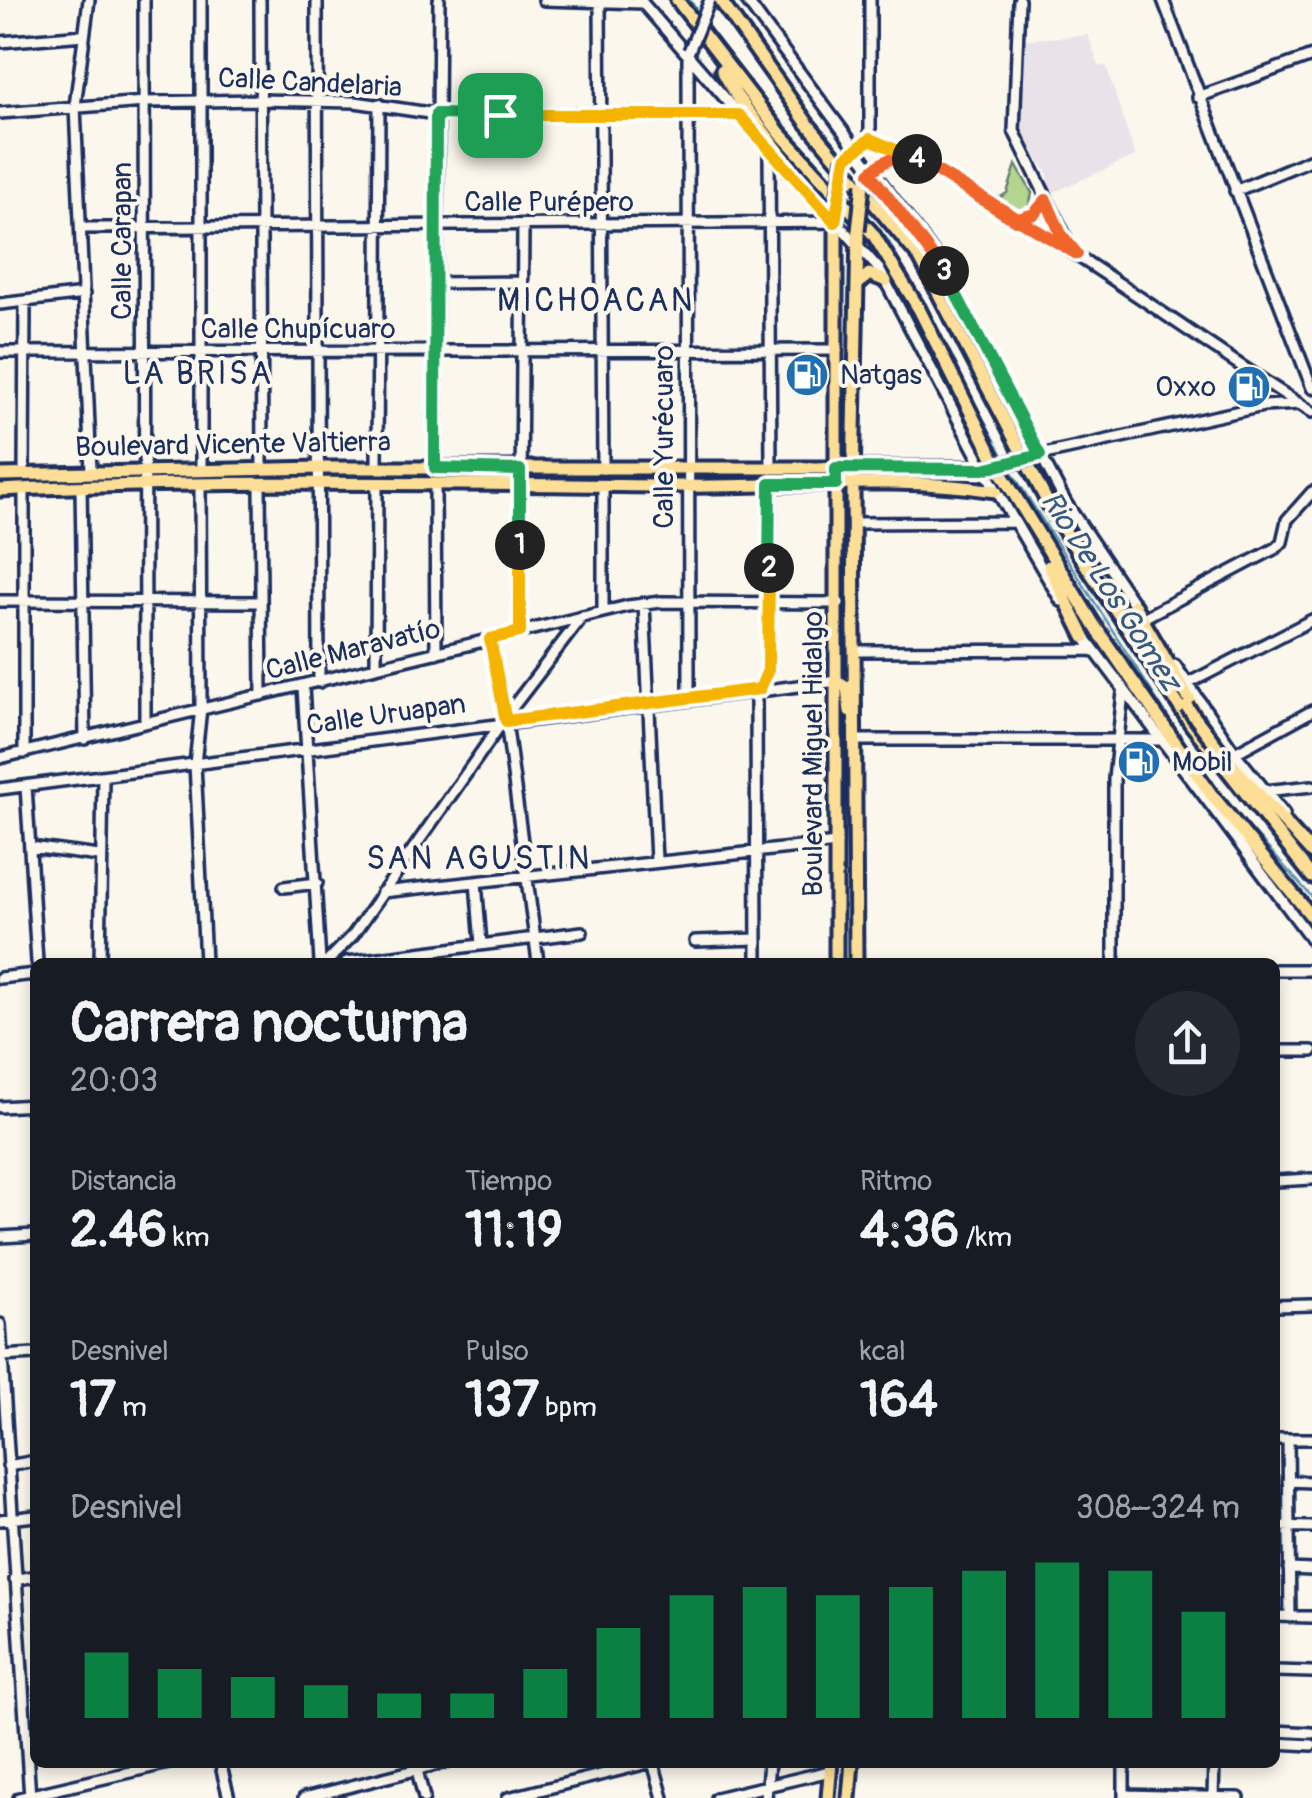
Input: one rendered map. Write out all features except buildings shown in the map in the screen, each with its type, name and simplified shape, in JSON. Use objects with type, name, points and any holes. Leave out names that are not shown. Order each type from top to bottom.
[{"type":"main road","points":[[720,0],[788,98],[944,273]]},
{"type":"main road","points":[[678,3],[780,133],[873,234],[919,309],[1000,471],[1096,628],[1191,767],[1312,916]]},
{"type":"main road","points":[[714,52],[736,95],[807,188]]},
{"type":"main road","name":"Boulevard Miguel Hidalgo","points":[[836,958],[836,216],[850,154]]},
{"type":"main road","points":[[866,183],[928,270],[1045,497],[1076,548],[1231,778],[1312,876]]},
{"type":"main road","name":"Boulevard Miguel Hidalgo","points":[[856,958],[856,285],[866,183]]},
{"type":"main road","points":[[856,285],[869,274],[886,281]]},
{"type":"main road","points":[[800,469],[836,450]]},
{"type":"main road","name":"Boulevard Vicente Valtierra","points":[[0,475],[320,468],[966,470],[1037,456]]},
{"type":"main road","points":[[965,486],[970,477],[966,470]]},
{"type":"main road","name":"Boulevard Vicente Valtierra","points":[[0,490],[200,484],[854,484],[965,486],[996,491]]},
{"type":"main road","points":[[810,484],[838,511]]},
{"type":"main road","points":[[854,507],[874,485]]},
{"type":"main road","points":[[1033,524],[1084,637]]},
{"type":"main road","points":[[1076,548],[1105,580],[1188,707],[1312,849]]},
{"type":"main road","points":[[1134,605],[1231,778]]},
{"type":"main road","points":[[838,681],[846,687],[856,735]]},
{"type":"main road","points":[[828,1798],[831,1768]]},
{"type":"main road","points":[[848,1798],[851,1768]]},
{"type":"street","points":[[89,0],[75,106],[91,471]]},
{"type":"street","name":"Calle Carapan","points":[[144,0],[147,486],[142,602],[146,722]]},
{"type":"street","points":[[201,0],[201,470]]},
{"type":"street","points":[[260,0],[262,469]]},
{"type":"street","points":[[318,0],[320,682]]},
{"type":"street","points":[[435,468],[439,0]]},
{"type":"street","points":[[544,0],[641,2],[769,151],[858,236],[886,281],[996,491],[1084,637],[1312,940]]},
{"type":"street","points":[[688,53],[710,0]]},
{"type":"street","points":[[746,0],[866,183],[926,242],[1037,456],[1134,605],[1146,617],[1230,755],[1312,849]]},
{"type":"street","points":[[870,0],[870,139]]},
{"type":"street","points":[[1019,0],[1014,130],[1061,234],[1077,254]]},
{"type":"street","points":[[1163,0],[1312,391],[1300,404]]},
{"type":"street","points":[[600,2],[603,470]]},
{"type":"street","points":[[0,42],[84,35]]},
{"type":"street","name":"Calle Yurécuaro","points":[[688,53],[685,115],[689,698]]},
{"type":"street","points":[[1198,97],[1312,56]]},
{"type":"street","name":"Calle Candelaria","points":[[0,113],[145,102],[259,100],[380,104],[436,114],[602,118],[739,115]]},
{"type":"street","points":[[377,468],[380,104]]},
{"type":"street","points":[[850,154],[870,139]]},
{"type":"street","points":[[870,139],[909,156],[1077,254],[1143,304],[1312,412]]},
{"type":"street","points":[[769,151],[772,469]]},
{"type":"street","points":[[866,183],[884,161],[909,156]]},
{"type":"street","points":[[1235,191],[1312,159]]},
{"type":"street","points":[[1015,220],[1034,214],[1046,200]]},
{"type":"street","name":"Calle Purépero","points":[[82,228],[770,225],[836,216]]},
{"type":"street","points":[[520,632],[522,225]]},
{"type":"street","points":[[436,283],[521,282]]},
{"type":"street","points":[[0,304],[84,294]]},
{"type":"street","points":[[24,302],[24,474]]},
{"type":"street","name":"Calle Chupícuaro","points":[[0,352],[837,350]]},
{"type":"street","name":"Boulevard Vicente Valtierra","points":[[1037,456],[1263,406],[1300,404]]},
{"type":"street","points":[[200,484],[201,708],[196,764],[204,958]]},
{"type":"street","points":[[260,484],[262,695]]},
{"type":"street","points":[[376,667],[378,484]]},
{"type":"street","points":[[436,484],[436,653]]},
{"type":"street","points":[[757,958],[756,696],[767,678],[770,484]]},
{"type":"street","points":[[603,486],[603,612]]},
{"type":"street","points":[[80,487],[85,739]]},
{"type":"street","points":[[24,490],[24,753]]},
{"type":"street","points":[[1146,617],[1276,548],[1288,520],[1312,492]]},
{"type":"street","points":[[854,523],[1014,522]]},
{"type":"street","points":[[0,601],[260,602]]},
{"type":"street","points":[[644,603],[656,860]]},
{"type":"street","name":"Calle Maravatío","points":[[0,758],[201,708],[304,688],[644,603],[839,603]]},
{"type":"street","points":[[327,958],[382,892],[582,616]]},
{"type":"street","points":[[1187,684],[1312,620]]},
{"type":"street","points":[[490,639],[506,721],[538,958]]},
{"type":"street","points":[[857,652],[1093,650]]},
{"type":"street","name":"Calle Uruapan","points":[[0,790],[648,702],[838,681]]},
{"type":"street","points":[[304,688],[324,958]]},
{"type":"street","points":[[1114,958],[1116,742],[1123,692]]},
{"type":"street","points":[[1230,755],[1312,712]]},
{"type":"street","points":[[856,735],[1158,740]]},
{"type":"street","points":[[100,958],[103,778]]},
{"type":"street","points":[[26,786],[37,958]]},
{"type":"street","points":[[1264,791],[1312,786]]},
{"type":"street","points":[[382,892],[838,842]]},
{"type":"street","points":[[30,847],[99,856]]},
{"type":"street","points":[[476,882],[481,944]]},
{"type":"street","points":[[284,887],[317,883]]},
{"type":"street","points":[[377,958],[582,932]]},
{"type":"street","points":[[694,940],[757,938]]},
{"type":"street","points":[[1280,970],[1312,970]]},
{"type":"street","points":[[0,978],[30,975]]},
{"type":"street","points":[[1280,1051],[1312,1051]]},
{"type":"street","points":[[0,1108],[30,1105]]},
{"type":"street","points":[[1280,1180],[1312,1179]]},
{"type":"street","points":[[0,1237],[30,1235]]},
{"type":"street","points":[[1280,1306],[1312,1304]]},
{"type":"street","points":[[0,1324],[8,1466],[5,1519],[30,1728],[26,1797],[147,1768]]},
{"type":"street","points":[[2,1364],[30,1356]]},
{"type":"street","points":[[1280,1439],[1312,1439]]},
{"type":"street","points":[[1288,1440],[1290,1617]]},
{"type":"street","points":[[8,1466],[30,1461]]},
{"type":"street","points":[[1288,1481],[1312,1482]]},
{"type":"street","points":[[5,1519],[30,1516]]},
{"type":"street","points":[[1280,1526],[1312,1527]]},
{"type":"street","points":[[1289,1569],[1312,1570]]},
{"type":"street","points":[[15,1580],[30,1577]]},
{"type":"street","points":[[1280,1616],[1312,1618]]},
{"type":"street","points":[[20,1632],[30,1629]]},
{"type":"street","points":[[1280,1671],[1312,1672]]},
{"type":"street","points":[[23,1682],[30,1681]]},
{"type":"street","points":[[1280,1731],[1312,1733]]},
{"type":"street","points":[[1280,1743],[1312,1745]]},
{"type":"street","points":[[222,1768],[229,1798]]},
{"type":"street","points":[[304,1798],[409,1768]]},
{"type":"street","points":[[416,1768],[424,1798]]},
{"type":"street","points":[[508,1798],[629,1768]]},
{"type":"street","points":[[655,1768],[663,1798]]},
{"type":"street","points":[[766,1798],[768,1768]]},
{"type":"street","points":[[716,1798],[828,1768]]},
{"type":"street","points":[[1124,1768],[1124,1797],[1239,1798]]},
{"type":"street","points":[[1213,1798],[1214,1768]]},
{"type":"shaded area","points":[[1088,35],[1099,67],[1106,65],[1135,156],[1050,194],[1048,174],[1021,133],[1016,84],[1025,83],[1020,40]]},
{"type":"green space","points":[[1016,165],[1032,193],[1028,212],[1017,215],[994,201],[1007,193]]},
{"type":"waterway","name":"Rio De Los Gomez","points":[[690,0],[701,17]]},
{"type":"waterway","name":"Rio De Los Gomez","points":[[706,23],[735,66]]},
{"type":"waterway","name":"Rio De Los Gomez","points":[[762,100],[837,183]]},
{"type":"waterway","name":"Rio De Los Gomez","points":[[846,193],[857,205]]},
{"type":"waterway","name":"Rio De Los Gomez","points":[[866,215],[888,240],[920,300]]},
{"type":"waterway","name":"Rio De Los Gomez","points":[[931,321],[1005,459]]},
{"type":"waterway","name":"Rio De Los Gomez","points":[[1008,466],[1211,785],[1312,897]]},
{"type":"place","name":"Natgas","points":[[807,375]]},
{"type":"place","name":"Oxxo","points":[[1249,387]]},
{"type":"place","name":"Mobil","points":[[1139,762]]},
{"type":"district","name":"MICHOACAN","points":[[596,301]]},
{"type":"district","name":"LA BRISA","points":[[198,374]]},
{"type":"district","name":"SAN AGUSTIN","points":[[479,859]]},
{"type":"route","points":[[500,115],[436,114],[435,468],[520,470],[520,632],[490,639],[506,721],[760,689],[768,670],[770,484],[836,484],[836,468],[984,469],[1040,455],[937,258],[870,173],[884,161],[894,158],[909,156],[936,169],[1015,220],[1077,254],[1061,234],[1046,200],[1034,214],[1015,220],[989,202],[936,169],[920,161],[870,139],[843,162],[835,222],[739,115],[500,115]]}]
